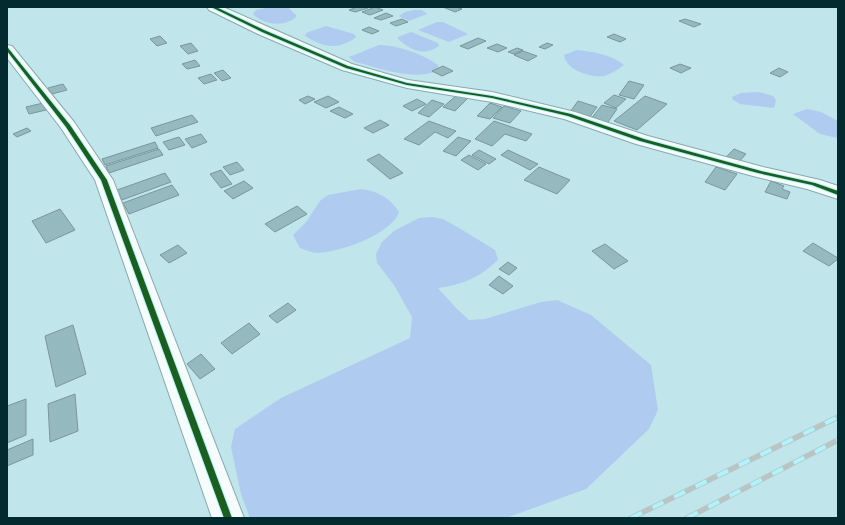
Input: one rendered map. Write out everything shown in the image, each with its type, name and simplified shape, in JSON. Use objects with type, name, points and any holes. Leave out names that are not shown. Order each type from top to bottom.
[{"type":"street","points":[[214,7],[263,32],[347,67],[408,84],[492,97],[569,115],[642,140],[760,172],[813,184],[838,193]]},
{"type":"street","points":[[7,49],[68,126],[104,180],[228,518]]},
{"type":"water","points":[[270,7],[288,7],[297,16],[292,20],[281,24],[263,21],[253,14],[256,10]]},
{"type":"water","points":[[422,10],[427,14],[409,21],[399,16],[405,12]]},
{"type":"water","points":[[437,22],[443,22],[468,34],[449,42],[418,30]]},
{"type":"water","points":[[326,26],[354,34],[356,37],[343,44],[330,46],[318,43],[305,36],[306,33]]},
{"type":"water","points":[[411,32],[438,43],[439,46],[422,52],[412,49],[398,39],[398,37]]},
{"type":"water","points":[[379,45],[402,48],[417,54],[438,65],[439,70],[419,75],[397,73],[355,62],[349,57]]},
{"type":"water","points":[[577,50],[607,56],[624,65],[614,72],[604,76],[592,76],[574,69],[566,60],[564,55]]},
{"type":"water","points":[[759,92],[773,96],[776,100],[774,108],[740,104],[733,100],[732,97],[741,93]]},
{"type":"water","points":[[807,109],[821,112],[838,121],[838,138],[820,134],[793,114]]},
{"type":"water","points":[[361,189],[373,191],[388,199],[399,212],[386,228],[364,240],[328,252],[311,252],[300,248],[293,235],[307,221],[320,201],[328,195]]},
{"type":"water","points":[[432,217],[443,219],[495,250],[498,260],[471,279],[438,288],[456,308],[469,320],[485,319],[541,302],[557,300],[591,315],[651,365],[658,410],[649,429],[586,489],[506,518],[250,518],[241,494],[231,447],[235,429],[281,398],[410,338],[412,317],[394,285],[377,263],[376,254],[382,242],[394,231],[419,218]]},
{"type":"building","points":[[357,7],[368,8],[355,12],[349,10]]},
{"type":"building","points":[[375,7],[383,10],[370,15],[362,12]]},
{"type":"building","points":[[443,7],[456,7],[462,9],[455,12]]},
{"type":"building","points":[[386,13],[393,16],[381,20],[374,18]]},
{"type":"building","points":[[402,19],[408,22],[396,26],[390,23]]},
{"type":"building","points":[[685,19],[701,24],[694,27],[679,21]]},
{"type":"building","points":[[369,27],[379,31],[372,34],[362,30]]},
{"type":"building","points":[[614,34],[626,39],[620,42],[607,37]]},
{"type":"building","points":[[160,36],[167,43],[157,46],[150,39]]},
{"type":"building","points":[[478,38],[486,41],[468,49],[460,46]]},
{"type":"building","points":[[191,43],[198,51],[188,54],[180,46]]},
{"type":"building","points":[[547,43],[553,45],[545,49],[539,47]]},
{"type":"building","points":[[497,44],[507,48],[498,52],[487,48]]},
{"type":"building","points":[[517,48],[523,50],[514,54],[508,52]]},
{"type":"building","points":[[523,51],[537,56],[528,61],[514,55]]},
{"type":"building","points":[[195,60],[200,66],[187,69],[182,64]]},
{"type":"building","points":[[680,64],[691,68],[681,73],[670,68]]},
{"type":"building","points":[[443,66],[453,71],[442,76],[432,71]]},
{"type":"building","points":[[779,68],[788,72],[780,77],[770,73]]},
{"type":"building","points":[[223,70],[231,78],[222,81],[214,73]]},
{"type":"building","points":[[211,74],[217,80],[204,84],[198,78]]},
{"type":"building","points":[[629,81],[644,85],[634,99],[619,95]]},
{"type":"building","points":[[63,84],[67,90],[52,94],[48,88]]},
{"type":"building","points":[[457,95],[468,98],[455,111],[443,107]]},
{"type":"building","points":[[614,95],[626,99],[616,108],[604,103]]},
{"type":"building","points":[[308,96],[315,99],[305,104],[299,100]]},
{"type":"building","points":[[328,96],[339,102],[326,108],[314,102]]},
{"type":"building","points":[[645,96],[667,104],[637,130],[614,121]]},
{"type":"building","points":[[417,99],[426,104],[412,111],[403,106]]},
{"type":"building","points":[[432,100],[444,104],[429,117],[418,113]]},
{"type":"building","points":[[578,101],[597,107],[589,118],[570,112]]},
{"type":"building","points":[[43,103],[46,110],[29,114],[26,107]]},
{"type":"building","points":[[490,103],[502,107],[490,119],[477,116]]},
{"type":"building","points":[[602,105],[617,109],[606,125],[590,120]]},
{"type":"building","points":[[504,106],[521,111],[510,123],[493,118]]},
{"type":"building","points":[[339,107],[353,114],[345,118],[330,111]]},
{"type":"building","points":[[192,115],[198,122],[156,136],[151,128]]},
{"type":"building","points":[[380,120],[389,125],[373,133],[364,128]]},
{"type":"building","points":[[429,121],[456,131],[448,138],[435,132],[419,145],[404,139]]},
{"type":"building","points":[[494,121],[532,134],[526,141],[505,134],[492,146],[475,139]]},
{"type":"building","points":[[27,128],[31,131],[17,137],[13,134]]},
{"type":"building","points":[[201,134],[207,142],[192,148],[185,139]]},
{"type":"building","points":[[179,137],[185,145],[169,150],[163,142]]},
{"type":"building","points":[[458,137],[471,141],[456,156],[443,151]]},
{"type":"building","points":[[155,142],[158,148],[105,165],[102,159]]},
{"type":"building","points":[[159,149],[163,155],[109,173],[106,166]]},
{"type":"building","points":[[734,149],[746,154],[737,164],[724,159]]},
{"type":"building","points":[[479,150],[496,159],[489,164],[472,155]]},
{"type":"building","points":[[508,150],[538,164],[530,170],[501,155]]},
{"type":"building","points":[[379,154],[403,173],[390,179],[367,160]]},
{"type":"building","points":[[469,155],[486,164],[478,170],[461,160]]},
{"type":"building","points":[[237,162],[244,170],[230,175],[223,167]]},
{"type":"building","points":[[539,167],[570,180],[557,194],[524,180]]},
{"type":"building","points":[[716,167],[737,174],[725,190],[705,182]]},
{"type":"building","points":[[221,170],[232,184],[221,188],[210,174]]},
{"type":"building","points":[[165,173],[171,182],[122,200],[117,190]]},
{"type":"building","points":[[244,181],[253,188],[233,199],[224,191]]},
{"type":"building","points":[[771,181],[784,186],[782,189],[790,192],[787,199],[765,192]]},
{"type":"building","points":[[172,185],[179,195],[129,214],[123,203]]},
{"type":"building","points":[[297,206],[307,214],[275,232],[265,224]]},
{"type":"building","points":[[60,209],[75,230],[46,243],[32,221]]},
{"type":"building","points":[[813,243],[838,259],[829,266],[803,251]]},
{"type":"building","points":[[605,244],[628,261],[614,269],[592,251]]},
{"type":"building","points":[[178,245],[187,253],[169,263],[160,255]]},
{"type":"building","points":[[508,262],[517,268],[509,275],[499,269]]},
{"type":"building","points":[[499,276],[513,286],[503,294],[489,285]]},
{"type":"building","points":[[288,303],[296,310],[277,323],[269,316]]},
{"type":"building","points":[[249,323],[260,334],[232,354],[221,343]]},
{"type":"building","points":[[73,325],[86,374],[56,387],[45,336]]},
{"type":"building","points":[[201,354],[215,369],[200,379],[187,364]]},
{"type":"building","points":[[75,394],[78,431],[50,442],[48,404]]},
{"type":"building","points":[[26,399],[26,435],[7,443],[7,406]]},
{"type":"building","points":[[33,439],[33,455],[7,466],[7,450]]},
{"type":"railway","points":[[631,518],[838,417]]},
{"type":"railway","points":[[687,518],[838,440]]},
{"type":"cycle path","points":[[213,7],[263,31],[347,67],[407,84],[492,97],[569,115],[642,140],[760,172],[813,184],[838,193]]},
{"type":"cycle path","points":[[7,49],[68,126],[104,180],[228,518]]}]
